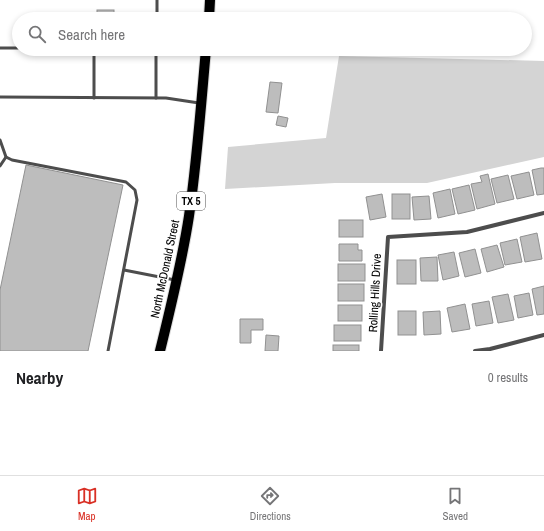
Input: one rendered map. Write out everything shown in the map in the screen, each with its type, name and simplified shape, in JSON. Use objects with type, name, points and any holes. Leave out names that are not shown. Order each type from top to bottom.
[{"type":"main road","points":[[209,12],[210,0]]},
{"type":"main road","name":"North McDonald Street","points":[[160,351],[177,281],[189,217],[205,56]]},
{"type":"street","name":"Rolling Hills Drive","points":[[382,351],[388,237],[467,232],[544,213]]},
{"type":"street","points":[[476,351],[490,349],[544,335]]},
{"type":"lane","points":[[156,12],[157,0]]},
{"type":"lane","points":[[0,48],[12,48]]},
{"type":"lane","points":[[94,56],[94,98]]},
{"type":"lane","points":[[156,56],[156,98]]},
{"type":"lane","points":[[0,97],[166,98],[201,103]]},
{"type":"lane","points":[[0,140],[6,157],[12,160],[126,182],[135,190],[137,200],[108,351]]},
{"type":"lane","points":[[0,166],[6,157]]},
{"type":"lane","points":[[124,270],[177,281]]},
{"type":"shaded area","points":[[339,56],[544,61],[544,157],[427,183],[335,183],[225,189],[228,147],[326,138]]},
{"type":"building","points":[[97,10],[114,10],[114,12],[97,12]]},
{"type":"building","points":[[270,82],[282,83],[278,113],[266,112]]},
{"type":"building","points":[[278,116],[288,118],[286,127],[276,125]]},
{"type":"building","points":[[26,165],[123,185],[88,351],[0,351],[0,290]]},
{"type":"building","points":[[544,168],[544,194],[537,195],[532,170]]},
{"type":"building","points":[[529,172],[534,195],[517,199],[511,176]]},
{"type":"building","points":[[488,174],[495,204],[477,209],[471,184],[482,182],[480,176]]},
{"type":"building","points":[[508,175],[514,199],[497,203],[491,179]]},
{"type":"building","points":[[469,185],[475,210],[458,214],[452,189]]},
{"type":"building","points":[[450,189],[455,214],[438,218],[433,193]]},
{"type":"building","points":[[382,194],[386,217],[370,220],[366,197]]},
{"type":"building","points":[[392,194],[410,194],[410,219],[392,219]]},
{"type":"building","points":[[429,196],[431,219],[414,220],[412,197]]},
{"type":"building","points":[[339,220],[363,220],[363,237],[339,237]]},
{"type":"building","points":[[537,233],[542,259],[525,262],[520,237]]},
{"type":"building","points":[[517,239],[522,262],[505,265],[500,243]]},
{"type":"building","points":[[339,244],[358,244],[358,250],[362,250],[362,261],[339,261]]},
{"type":"building","points":[[497,245],[504,267],[487,272],[481,249]]},
{"type":"building","points":[[475,249],[481,273],[465,277],[459,253]]},
{"type":"building","points":[[454,252],[459,276],[443,280],[438,255]]},
{"type":"building","points":[[437,257],[438,281],[421,281],[420,258]]},
{"type":"building","points":[[397,260],[416,260],[416,284],[397,284]]},
{"type":"building","points":[[338,264],[365,264],[365,281],[338,281]]},
{"type":"building","points":[[338,284],[364,284],[364,301],[338,301]]},
{"type":"building","points":[[544,286],[544,314],[537,315],[532,289]]},
{"type":"building","points":[[529,293],[533,315],[518,318],[514,296]]},
{"type":"building","points":[[508,294],[514,320],[498,323],[492,297]]},
{"type":"building","points":[[489,301],[493,323],[476,326],[472,304]]},
{"type":"building","points":[[465,304],[470,329],[452,332],[447,308]]},
{"type":"building","points":[[338,305],[362,305],[362,321],[338,321]]},
{"type":"building","points":[[398,311],[416,311],[416,335],[398,335]]},
{"type":"building","points":[[440,311],[441,334],[424,335],[423,312]]},
{"type":"building","points":[[240,319],[263,319],[263,330],[251,330],[251,343],[240,343]]},
{"type":"building","points":[[334,325],[361,325],[361,341],[334,341]]},
{"type":"building","points":[[266,335],[279,336],[278,351],[265,351]]},
{"type":"building","points":[[333,345],[359,345],[359,351],[333,351]]}]
